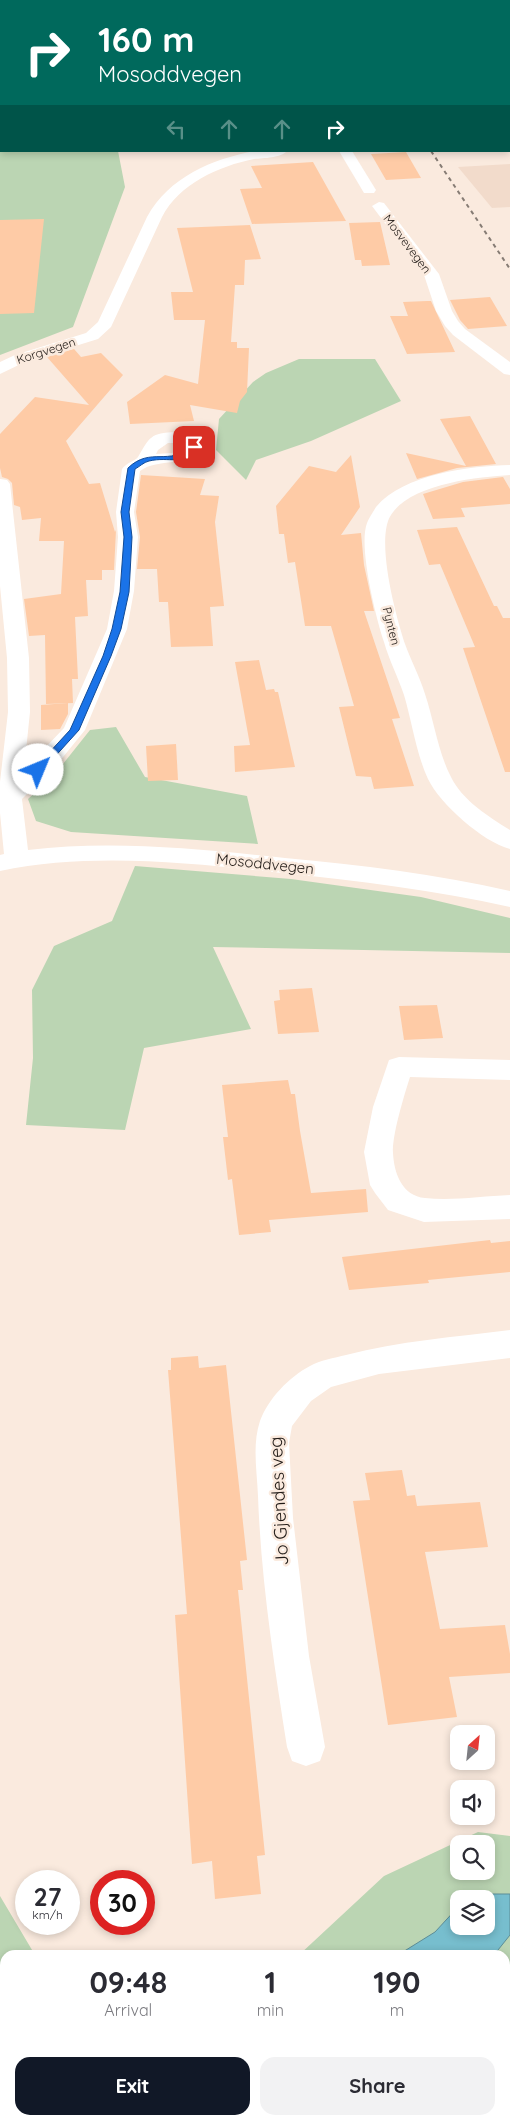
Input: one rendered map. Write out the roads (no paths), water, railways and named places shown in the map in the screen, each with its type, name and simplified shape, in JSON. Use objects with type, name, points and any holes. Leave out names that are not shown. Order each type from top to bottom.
[{"type":"street","name":"Korgvegen","points":[[0,368],[21,358],[92,336],[105,324],[156,214],[166,198],[212,167],[247,156],[274,152]]},
{"type":"street","points":[[346,152],[369,190]]},
{"type":"street","name":"Mosvevegen","points":[[379,206],[431,274],[444,311],[451,323],[464,336],[510,370]]},
{"type":"street","points":[[10,797],[51,757],[74,730],[107,656],[116,629],[124,592],[128,537],[125,512],[127,487],[131,468],[146,459]]},
{"type":"street","name":"Pynten","points":[[510,470],[474,473],[435,482],[413,490],[388,504],[375,524],[374,536],[378,573],[396,644],[405,666],[429,750],[440,779],[454,800],[470,814],[510,841]]},
{"type":"street","name":"Mosoddvegen","points":[[1,484],[19,677],[19,712],[10,797],[9,861],[57,855],[121,854],[205,858],[398,879],[471,889],[510,899]]},
{"type":"street","points":[[510,1070],[399,1067],[386,1107],[378,1152],[385,1185],[399,1202],[424,1210],[510,1207]]},
{"type":"street","name":"Jo Gjendes veg","points":[[306,1747],[292,1656],[276,1518],[272,1443],[277,1421],[299,1391],[322,1375],[379,1360],[510,1344]]},
{"type":"water","points":[[495,1894],[510,1894],[510,1935],[498,1950],[406,1950],[435,1932],[450,1916],[450,1935],[495,1935]]},
{"type":"railway","points":[[432,152],[510,269]]}]
